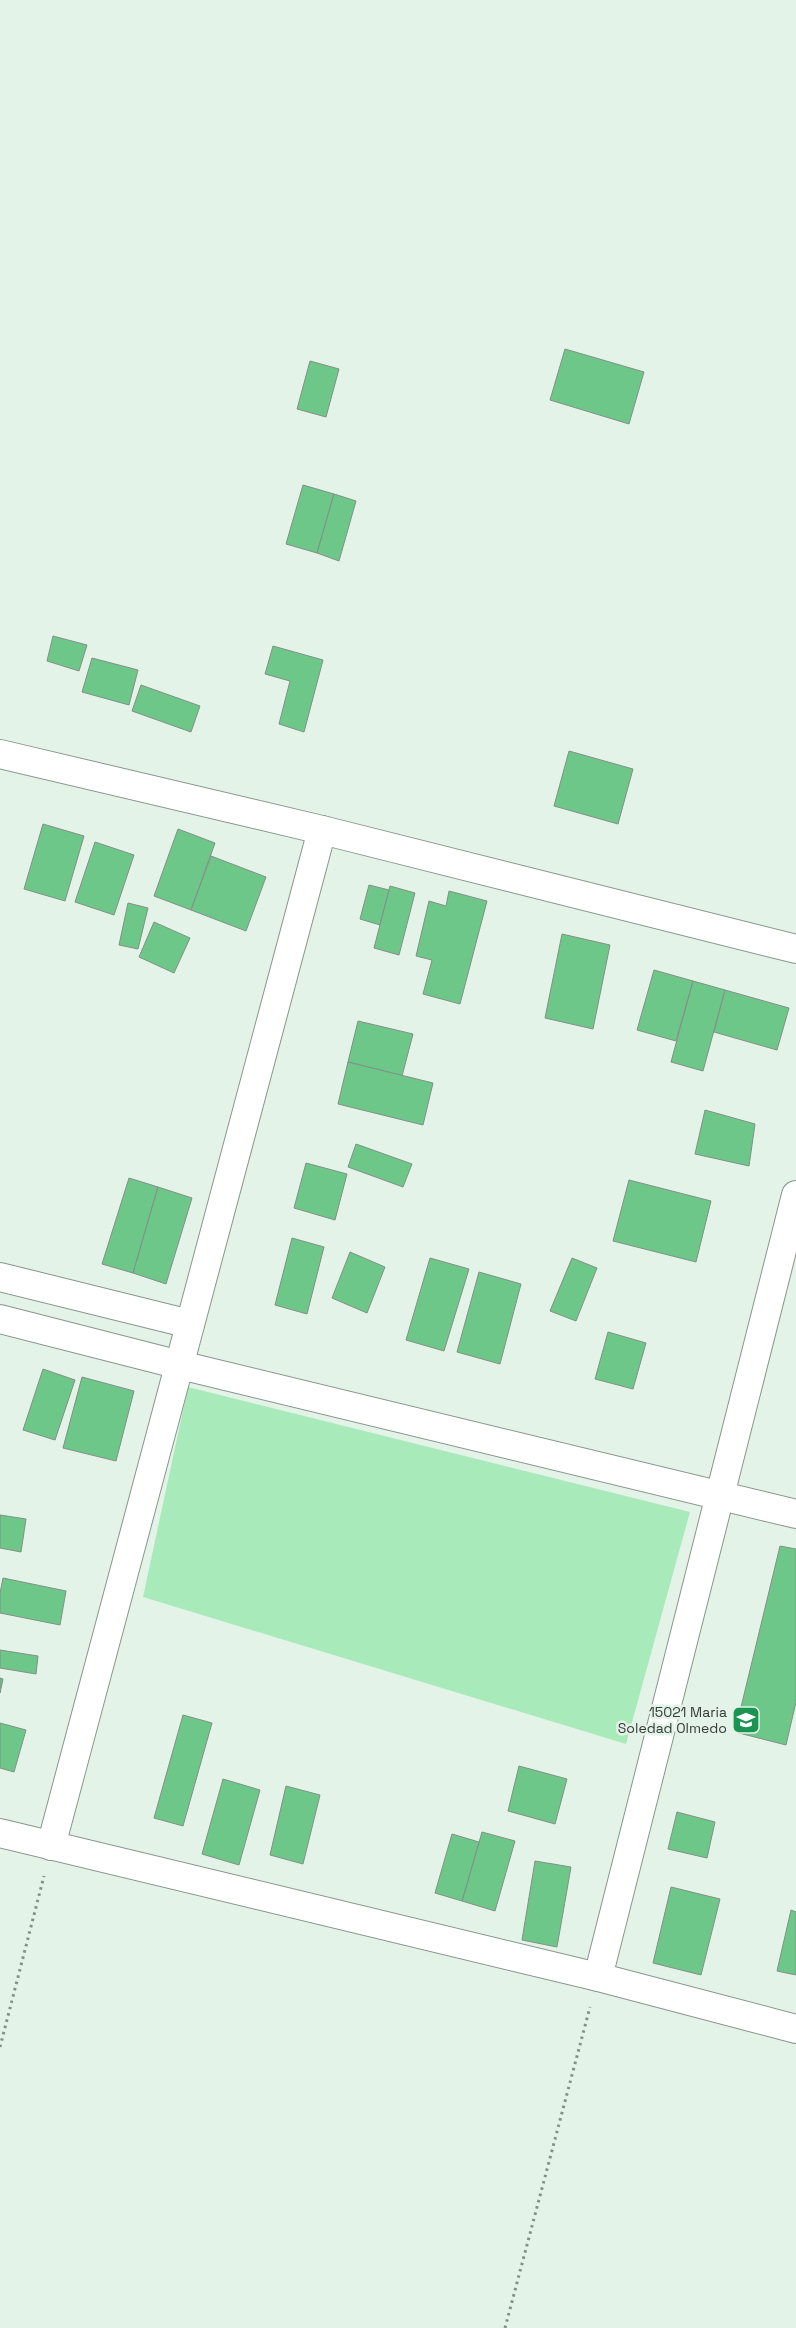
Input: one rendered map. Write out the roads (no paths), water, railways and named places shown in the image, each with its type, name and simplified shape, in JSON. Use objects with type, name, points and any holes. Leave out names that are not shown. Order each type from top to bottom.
[{"type":"street","points":[[0,754],[322,830],[796,949]]},
{"type":"street","points":[[52,1846],[322,830]]},
{"type":"street","points":[[598,1977],[796,1195]]},
{"type":"street","points":[[0,1277],[190,1324]]},
{"type":"street","points":[[0,1319],[180,1365],[796,1514]]},
{"type":"street","points":[[0,1834],[598,1977],[796,2029]]},
{"type":"place","name":"15021 Maria Soledad Olmedo","points":[[746,1720]]}]
